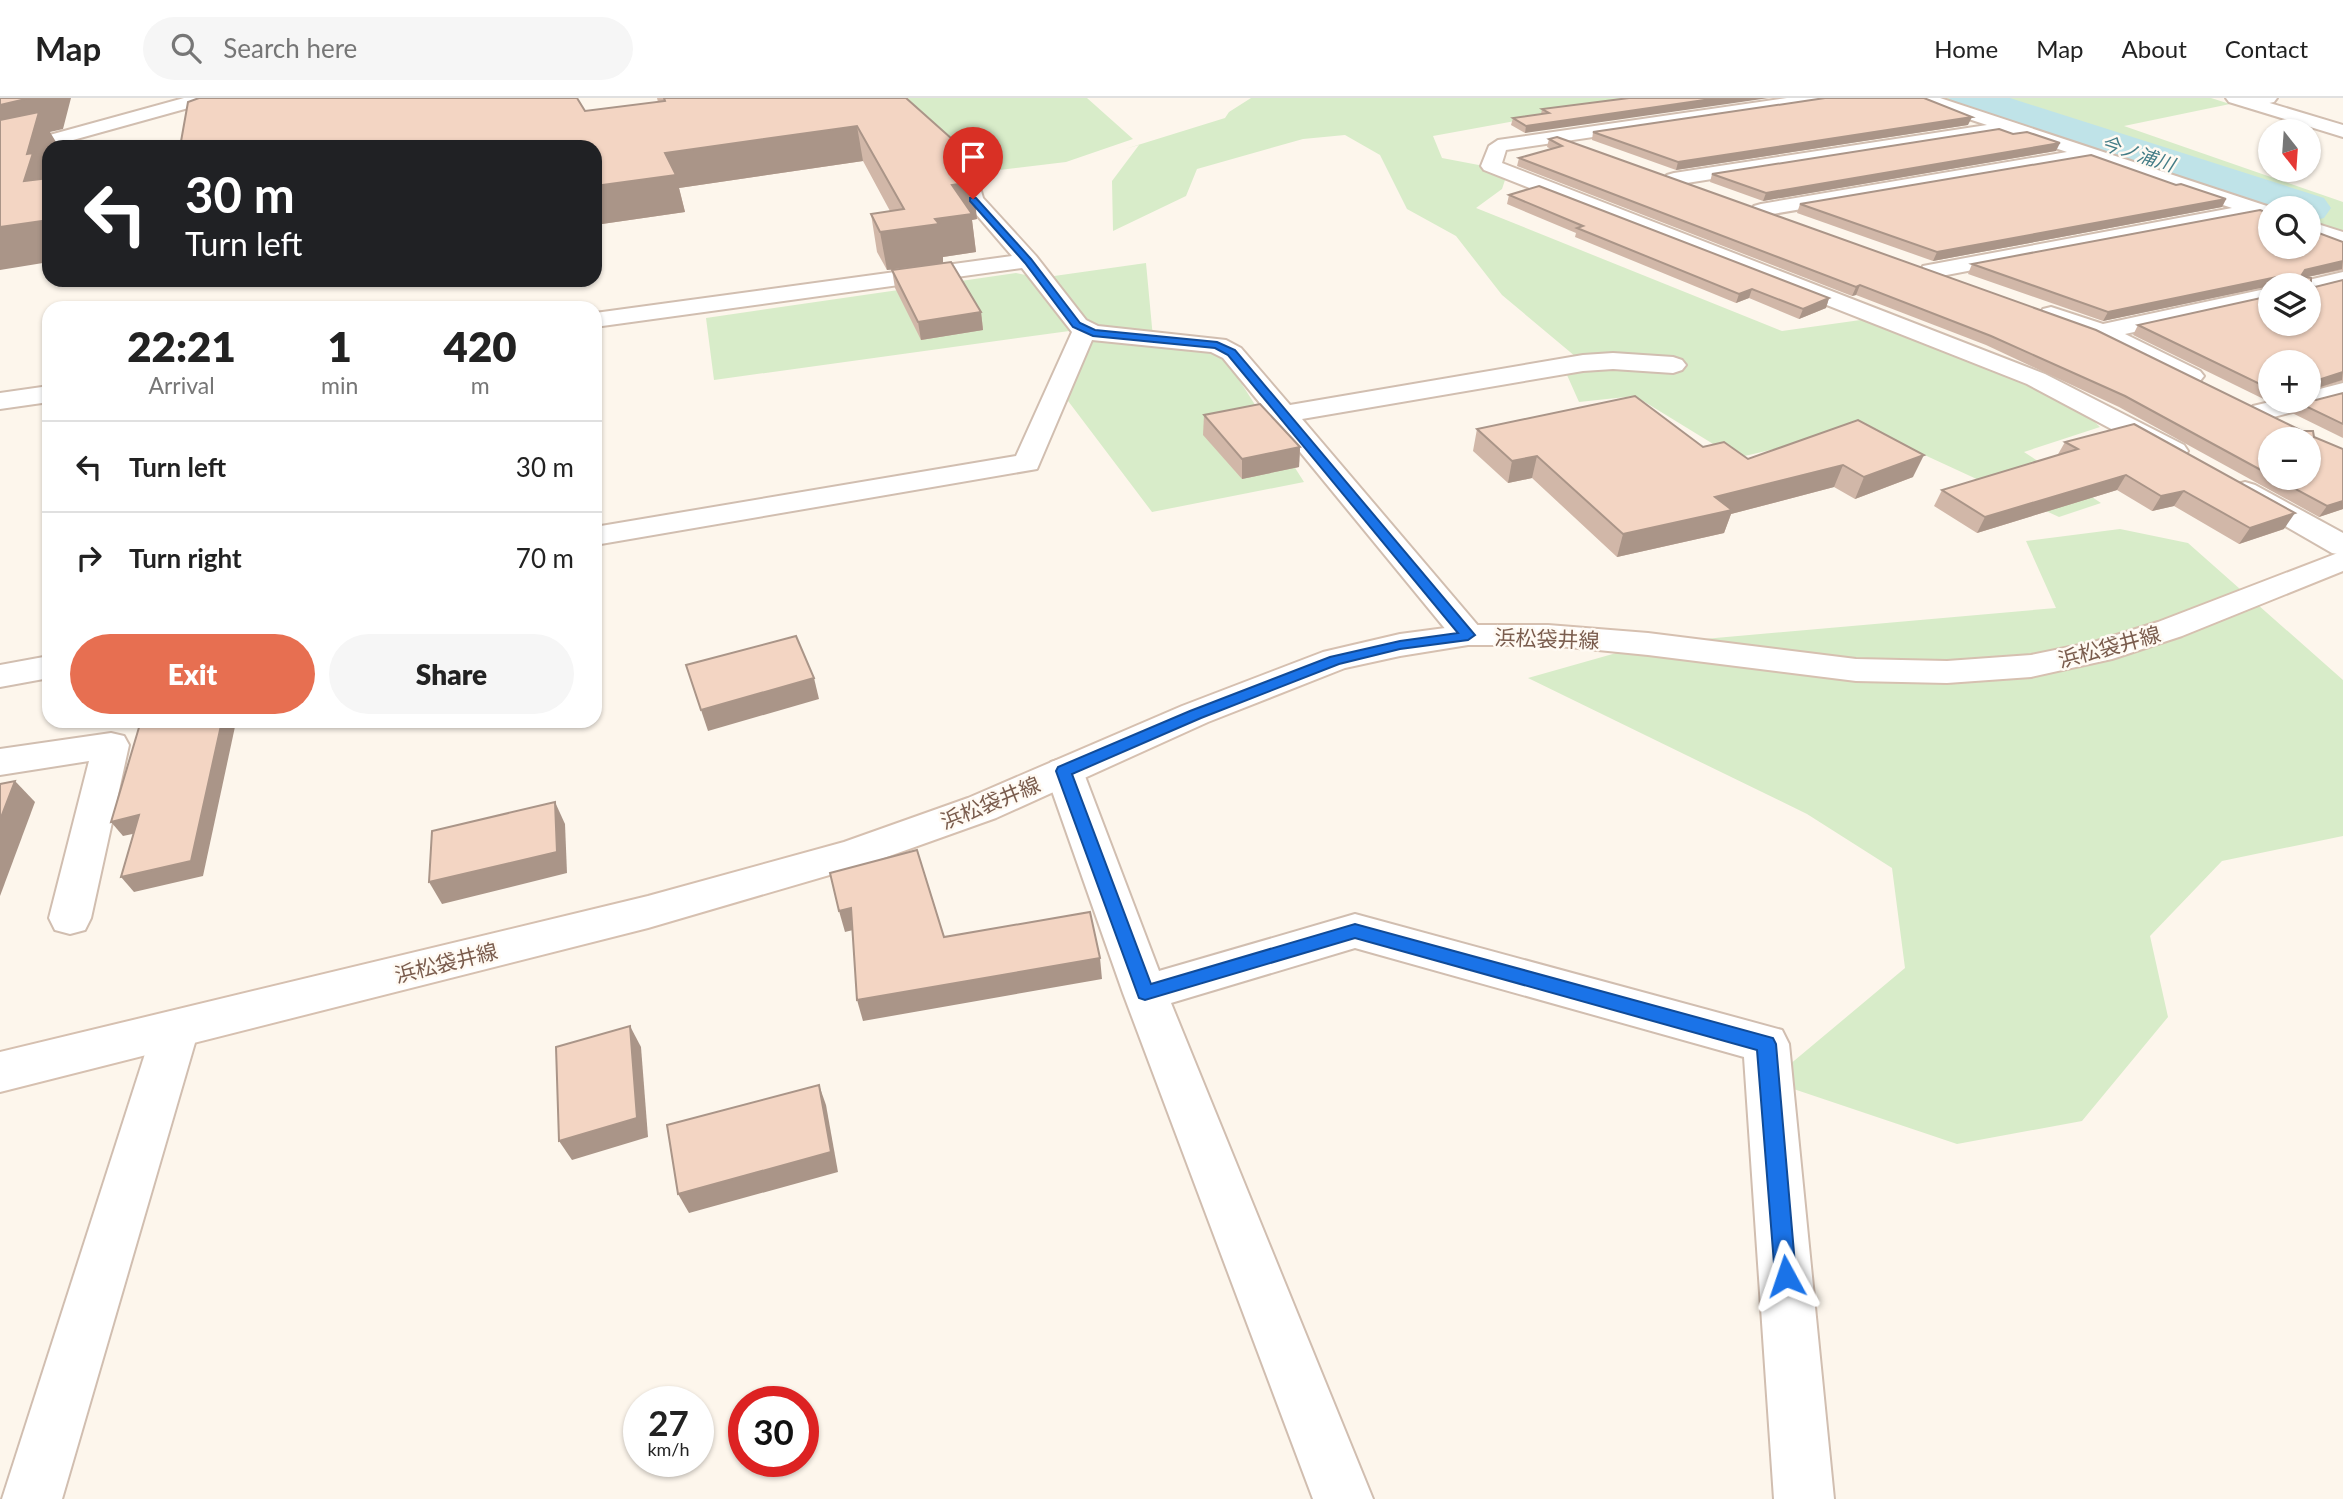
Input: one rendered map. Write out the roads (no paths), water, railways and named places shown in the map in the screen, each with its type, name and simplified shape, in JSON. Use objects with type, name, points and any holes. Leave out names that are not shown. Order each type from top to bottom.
[{"type":"street","points":[[52,140],[204,98]]},
{"type":"street","points":[[897,98],[899,108],[967,171],[973,199],[1028,261],[1077,325],[1093,333],[1217,345],[1232,353],[1468,635]]},
{"type":"street","points":[[1822,98],[1498,146],[1491,166],[2036,379],[2190,460]]},
{"type":"street","points":[[1923,98],[2258,210]]},
{"type":"street","points":[[2243,100],[2268,98]]},
{"type":"street","points":[[2243,100],[2343,131]]},
{"type":"street","points":[[1674,179],[2010,127]]},
{"type":"street","points":[[1556,137],[1595,151]]},
{"type":"street","points":[[0,150],[42,142]]},
{"type":"street","points":[[1761,211],[2090,154]]},
{"type":"street","points":[[1648,170],[1712,193]]},
{"type":"street","points":[[1736,202],[1800,225]]},
{"type":"street","points":[[1931,271],[2258,213]]},
{"type":"street","points":[[2321,231],[2343,239]]},
{"type":"street","points":[[602,319],[1028,261]]},
{"type":"street","points":[[1905,262],[1970,285]]},
{"type":"street","points":[[2321,284],[2343,279]]},
{"type":"street","points":[[2101,332],[2258,298]]},
{"type":"street","points":[[2036,309],[2101,332],[2213,387]]},
{"type":"street","points":[[602,535],[1027,463],[1085,329]]},
{"type":"street","points":[[1283,414],[1583,363],[1613,361],[1673,365]]},
{"type":"street","points":[[2321,396],[2343,391]]},
{"type":"street","points":[[0,401],[42,395]]},
{"type":"street","points":[[2237,399],[2258,410]]},
{"type":"street","points":[[2264,413],[2293,427]]},
{"type":"street","points":[[2225,480],[2343,546]]},
{"type":"street","name":"浜松袋井線","points":[[0,1072],[648,912],[853,854],[982,808],[1195,714],[1335,660],[1400,645],[1468,635],[1548,635],[1648,644],[1856,670],[1947,672],[2031,666],[2100,651],[2170,629],[2343,559]]},
{"type":"street","points":[[0,676],[42,668]]},
{"type":"street","points":[[0,762],[111,745],[71,918]]},
{"type":"street","points":[[1064,771],[1145,993],[1343,1499]]},
{"type":"street","points":[[1145,993],[1355,931],[1766,1044],[1804,1499]]},
{"type":"street","points":[[32,1499],[176,1028]]},
{"type":"waterway","name":"今ノ浦川","points":[[1969,98],[2270,196]]}]
